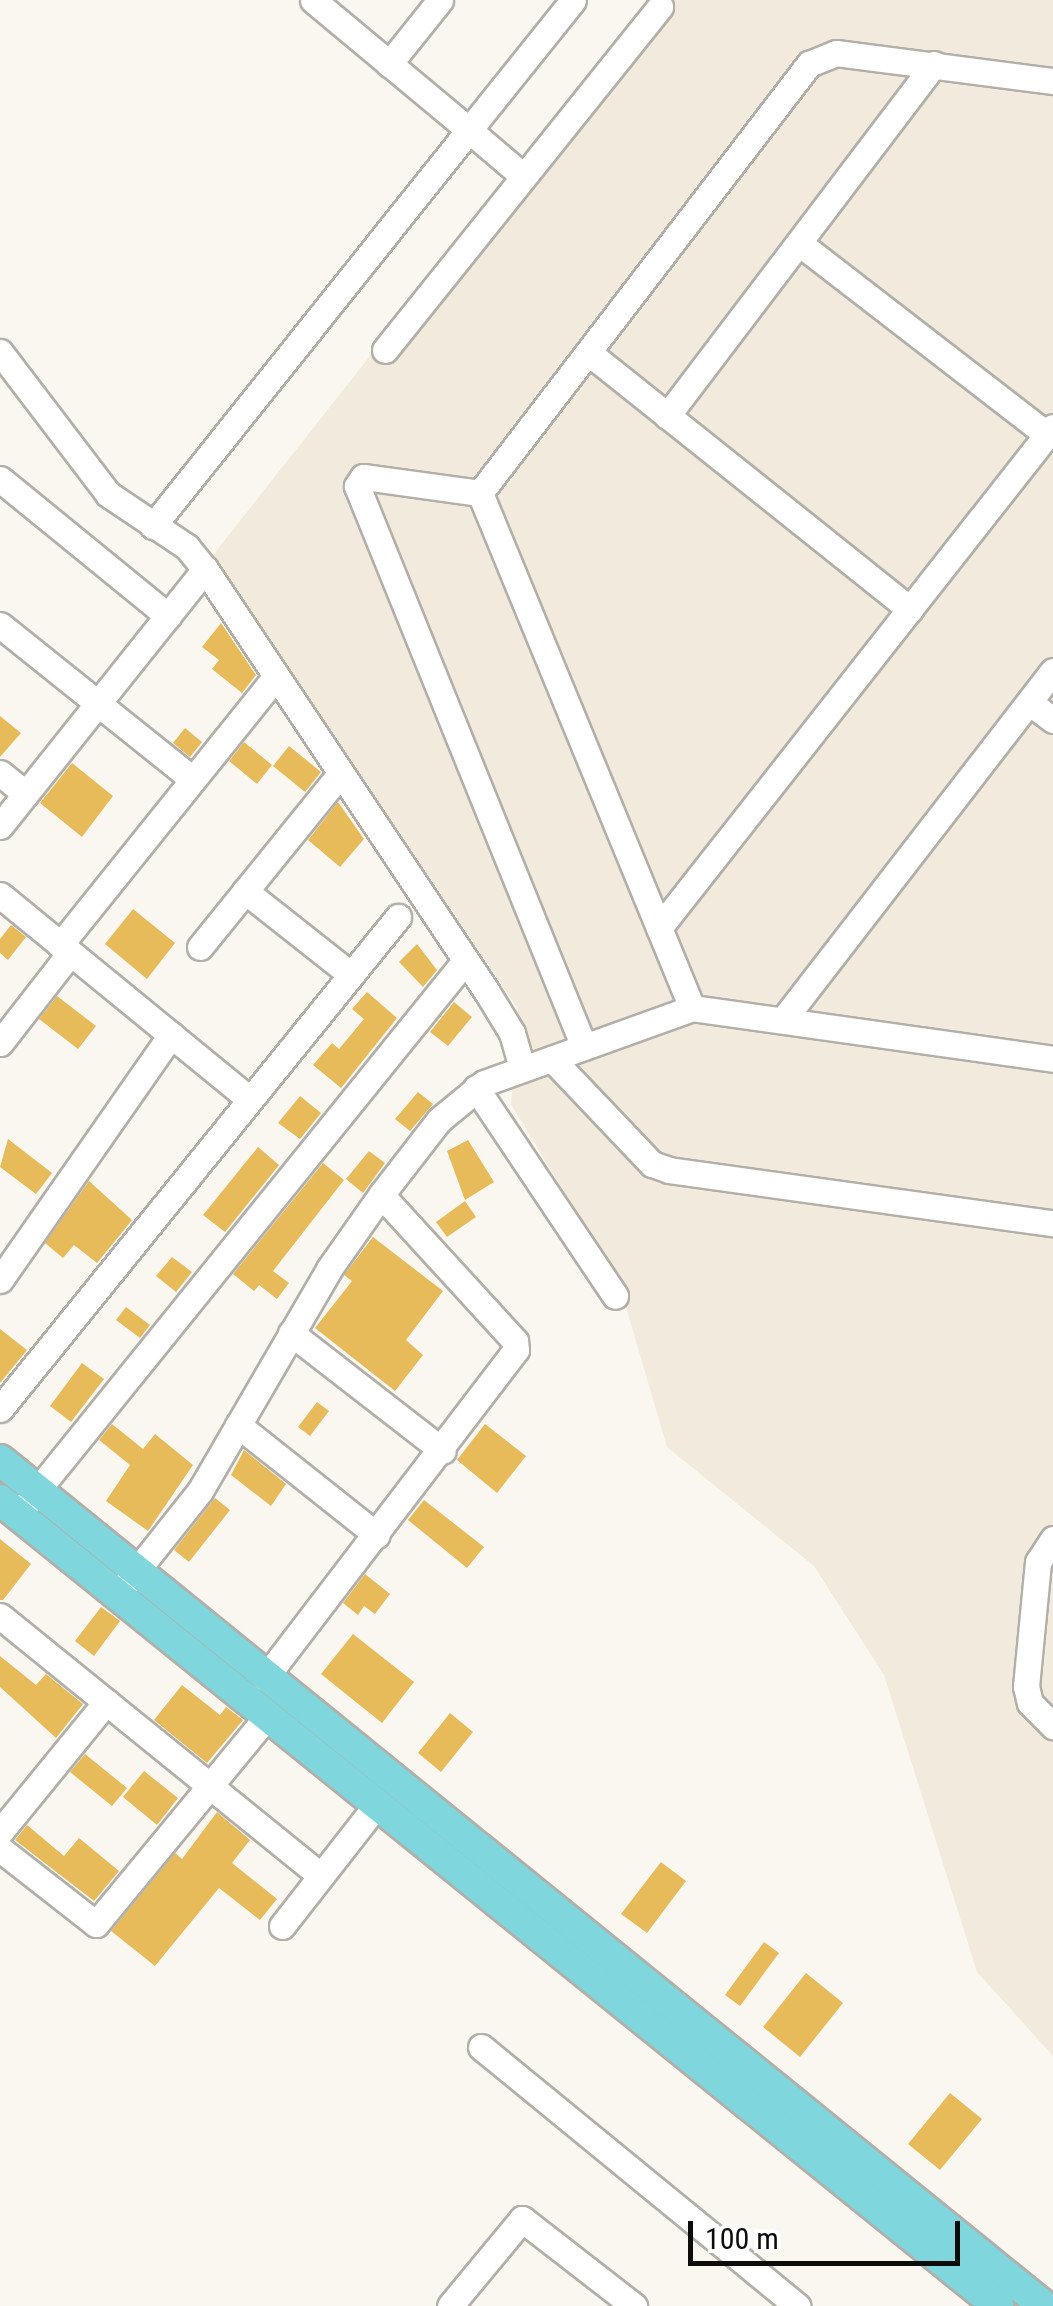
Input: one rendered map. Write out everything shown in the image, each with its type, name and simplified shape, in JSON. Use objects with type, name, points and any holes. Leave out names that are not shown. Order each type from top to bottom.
[{"type":"main road","points":[[0,1460],[18,1502],[126,1585],[265,1678],[1044,2306]]},
{"type":"main road","points":[[126,1585],[268,1715],[998,2306]]},
{"type":"street","points":[[313,0],[523,176]]},
{"type":"street","points":[[390,64],[440,0]]},
{"type":"street","points":[[153,526],[572,0]]},
{"type":"street","points":[[385,350],[660,7]]},
{"type":"street","points":[[480,494],[809,64],[836,53],[1053,82]]},
{"type":"street","points":[[667,416],[934,64]]},
{"type":"street","points":[[659,928],[1050,431],[799,243]]},
{"type":"street","points":[[0,352],[108,494],[187,547],[205,569],[512,1033],[522,1069]]},
{"type":"street","points":[[589,353],[910,609]]},
{"type":"street","points":[[480,494],[362,477],[356,486],[584,1047]]},
{"type":"street","points":[[0,479],[168,616]]},
{"type":"street","points":[[480,494],[692,1008]]},
{"type":"street","points":[[0,826],[205,569]]},
{"type":"street","points":[[0,625],[192,779]]},
{"type":"street","points":[[783,1020],[1053,672]]},
{"type":"street","points":[[0,1042],[192,779],[276,676]]},
{"type":"street","points":[[1029,702],[1053,720]]},
{"type":"street","points":[[200,947],[341,772]]},
{"type":"street","points":[[0,773],[26,794]]},
{"type":"street","points":[[244,891],[350,974]]},
{"type":"street","points":[[0,896],[248,1098]]},
{"type":"street","points":[[0,1409],[398,917]]},
{"type":"street","points":[[18,1502],[465,961]]},
{"type":"street","points":[[126,1585],[200,1491],[291,1333],[381,1194],[439,1120],[476,1088],[692,1008],[1053,1059]]},
{"type":"street","points":[[0,1280],[172,1036]]},
{"type":"street","points":[[552,1058],[652,1164],[669,1170],[1053,1223]]},
{"type":"street","points":[[476,1088],[615,1296]]},
{"type":"street","points":[[265,1678],[512,1362],[515,1341],[381,1194]]},
{"type":"street","points":[[291,1333],[443,1451]]},
{"type":"street","points":[[238,1425],[377,1535]]},
{"type":"street","points":[[1053,1539],[1038,1562],[1026,1686],[1030,1703],[1053,1726]]},
{"type":"street","points":[[0,1616],[320,1876]]},
{"type":"street","points":[[0,1832],[106,1702]]},
{"type":"street","points":[[0,1849],[96,1924],[268,1715]]},
{"type":"street","points":[[282,1926],[378,1803]]},
{"type":"street","points":[[481,2047],[797,2306]]},
{"type":"street","points":[[450,2306],[522,2219],[634,2306]]},
{"type":"shaded area","points":[[651,0],[1053,0],[1053,2056],[977,1972],[884,1675],[814,1566],[667,1447],[619,1283],[511,1104],[518,1009],[213,555]]},
{"type":"building","points":[[221,623],[256,675],[242,693],[212,669],[219,660],[202,647]]},
{"type":"building","points":[[0,716],[21,733],[0,757]]},
{"type":"building","points":[[185,728],[202,742],[190,757],[173,743]]},
{"type":"building","points":[[244,742],[272,765],[257,784],[229,761]]},
{"type":"building","points":[[289,746],[321,772],[305,792],[273,766]]},
{"type":"building","points":[[72,763],[113,796],[82,837],[40,803]]},
{"type":"building","points":[[338,802],[364,839],[340,867],[308,840]]},
{"type":"building","points":[[133,909],[175,943],[147,979],[105,944]]},
{"type":"building","points":[[11,925],[26,937],[8,960],[0,953],[0,939]]},
{"type":"building","points":[[417,944],[437,970],[423,987],[399,962]]},
{"type":"building","points":[[367,992],[397,1018],[341,1088],[313,1065],[332,1043],[339,1049],[364,1019],[352,1009]]},
{"type":"building","points":[[57,996],[96,1026],[78,1049],[39,1019]]},
{"type":"building","points":[[454,1002],[472,1017],[448,1046],[430,1032]]},
{"type":"building","points":[[418,1092],[433,1104],[410,1131],[395,1119]]},
{"type":"building","points":[[300,1096],[321,1113],[300,1139],[278,1123]]},
{"type":"building","points":[[8,1139],[52,1173],[36,1194],[0,1167]]},
{"type":"building","points":[[468,1140],[494,1182],[465,1200],[447,1151]]},
{"type":"building","points":[[258,1147],[279,1165],[225,1232],[203,1215]]},
{"type":"building","points":[[369,1151],[385,1163],[363,1193],[346,1179]]},
{"type":"building","points":[[323,1163],[344,1180],[273,1271],[289,1283],[277,1299],[259,1285],[254,1291],[233,1274]]},
{"type":"building","points":[[89,1181],[132,1220],[97,1263],[74,1245],[63,1258],[45,1243]]},
{"type":"building","points":[[465,1201],[476,1217],[447,1237],[436,1222]]},
{"type":"building","points":[[373,1237],[443,1291],[406,1340],[423,1355],[395,1391],[315,1328],[352,1281],[344,1275]]},
{"type":"building","points":[[172,1257],[192,1272],[176,1292],[156,1276]]},
{"type":"building","points":[[126,1307],[150,1325],[140,1338],[116,1320]]},
{"type":"building","points":[[0,1329],[27,1350],[0,1383]]},
{"type":"building","points":[[82,1363],[104,1379],[71,1422],[50,1406]]},
{"type":"building","points":[[317,1402],[329,1411],[310,1436],[298,1427]]},
{"type":"building","points":[[112,1424],[143,1449],[155,1434],[193,1465],[148,1531],[106,1501],[130,1465],[99,1440]]},
{"type":"building","points":[[485,1424],[526,1456],[497,1493],[457,1460]]},
{"type":"building","points":[[244,1450],[286,1484],[271,1506],[231,1475]]},
{"type":"building","points":[[215,1498],[230,1510],[189,1562],[174,1550]]},
{"type":"building","points":[[424,1500],[484,1547],[467,1568],[408,1520]]},
{"type":"building","points":[[0,1539],[31,1564],[3,1600],[0,1600]]},
{"type":"building","points":[[365,1574],[390,1594],[375,1614],[364,1606],[358,1615],[343,1603]]},
{"type":"building","points":[[101,1607],[120,1621],[94,1656],[75,1641]]},
{"type":"building","points":[[353,1634],[414,1682],[382,1723],[321,1674]]},
{"type":"building","points":[[0,1656],[36,1685],[46,1674],[83,1704],[56,1738],[0,1687]]},
{"type":"building","points":[[182,1685],[220,1715],[226,1707],[243,1720],[207,1763],[154,1720]]},
{"type":"building","points":[[450,1713],[473,1732],[441,1772],[418,1753]]},
{"type":"building","points":[[85,1754],[127,1788],[112,1806],[70,1772]]},
{"type":"building","points":[[144,1771],[178,1798],[157,1825],[123,1797]]},
{"type":"building","points":[[217,1812],[250,1840],[232,1863],[277,1899],[260,1920],[219,1888],[155,1966],[111,1931],[175,1853],[182,1859]]},
{"type":"building","points":[[27,1825],[64,1856],[79,1838],[119,1871],[94,1901],[15,1840]]},
{"type":"building","points":[[661,1862],[686,1881],[647,1933],[621,1914]]},
{"type":"building","points":[[764,1942],[779,1953],[740,2006],[725,1995]]},
{"type":"building","points":[[806,1973],[843,2003],[800,2057],[763,2027]]},
{"type":"building","points":[[950,2093],[982,2119],[940,2170],[908,2144]]}]
